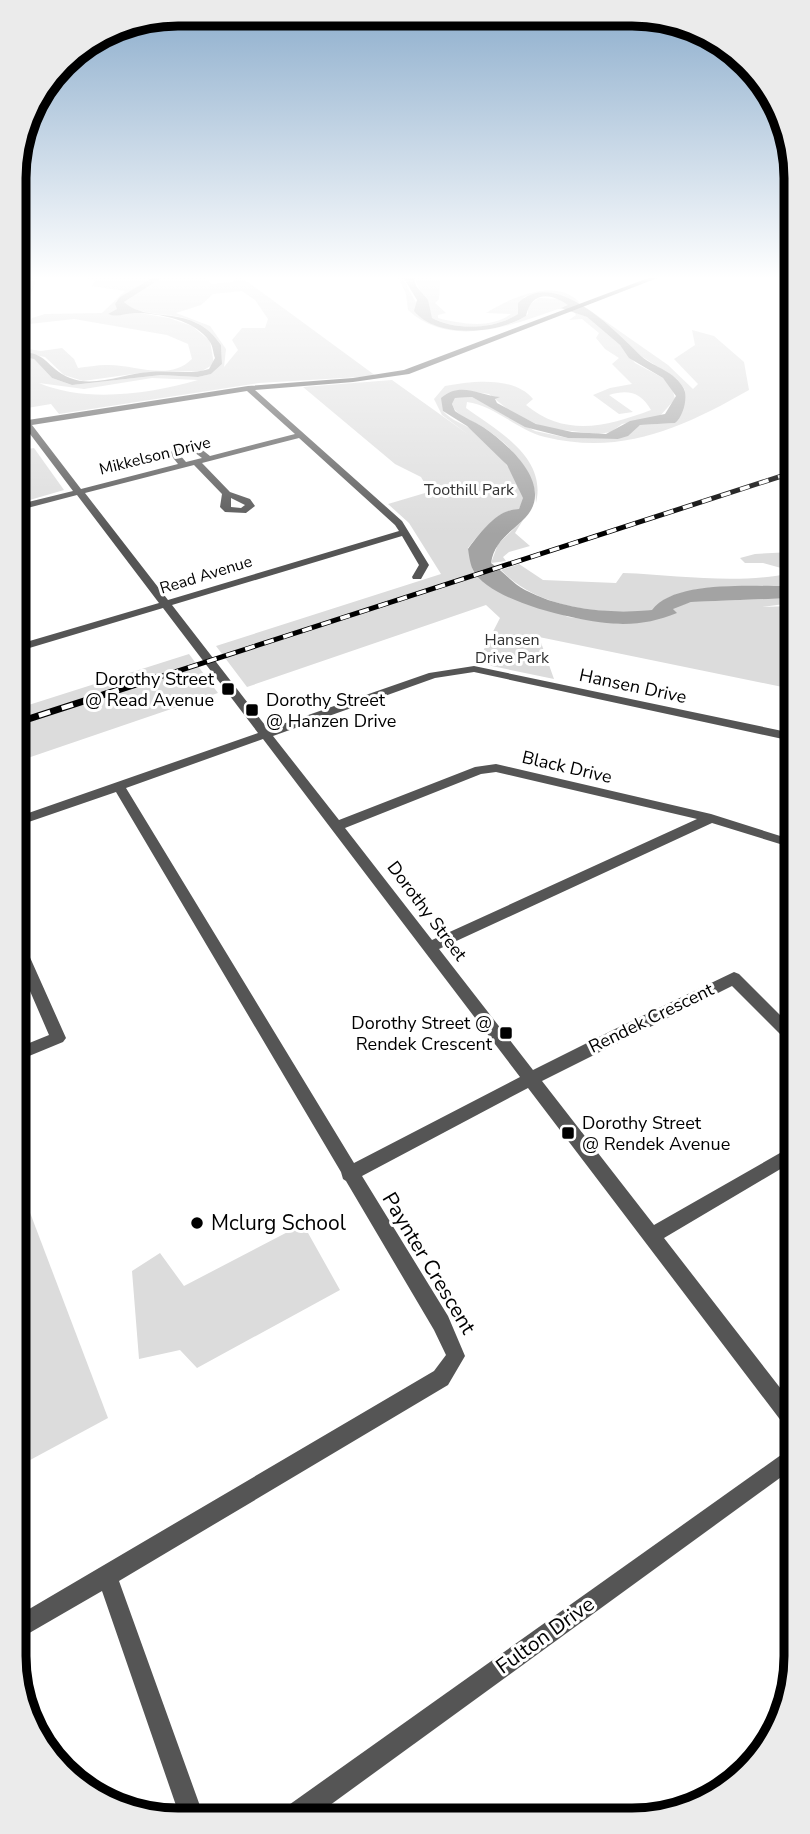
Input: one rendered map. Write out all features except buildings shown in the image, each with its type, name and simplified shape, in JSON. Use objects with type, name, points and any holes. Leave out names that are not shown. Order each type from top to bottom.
[{"type":"street","points":[[27,424],[248,388],[353,380],[406,372],[431,363]]},
{"type":"street","points":[[248,388],[302,435],[405,533],[424,565],[417,577]]},
{"type":"street","name":"Dorothy Street","points":[[27,424],[783,1408]]},
{"type":"street","name":"Mikkelson Drive","points":[[27,505],[302,435]]},
{"type":"street","points":[[184,465],[174,454],[178,448],[192,446],[209,459]]},
{"type":"street","points":[[196,462],[227,494]]},
{"type":"street","name":"Read Avenue","points":[[27,646],[405,533]]},
{"type":"street","name":"Hansen Drive","points":[[267,734],[433,675],[474,669],[784,735]]},
{"type":"street","points":[[27,818],[267,734]]},
{"type":"street","name":"Black Drive","points":[[337,826],[479,769],[496,768],[711,818],[784,841]]},
{"type":"street","name":"Paynter Crescent","points":[[26,1625],[441,1378],[456,1356],[441,1323],[349,1174],[118,785]]},
{"type":"street","points":[[430,947],[711,818]]},
{"type":"street","points":[[26,966],[58,1038],[26,1051]]},
{"type":"street","name":"Rendek Crescent","points":[[531,1079],[734,978],[783,1028]]},
{"type":"street","points":[[349,1174],[531,1079]]},
{"type":"street","points":[[651,1236],[783,1158]]},
{"type":"street","name":"Fulton Drive","points":[[306,1808],[783,1464]]},
{"type":"street","points":[[107,1576],[189,1808]]},
{"type":"green space","points":[[27,363],[37,363],[52,378],[72,385],[161,375],[198,377],[211,374],[224,363],[224,367],[228,363],[358,363],[376,376],[259,383],[59,414],[51,404],[27,408]],"holes":[[[152,378],[198,380],[139,392],[97,395],[57,389],[39,383],[84,389]]]},
{"type":"green space","points":[[51,363],[76,363],[78,368],[117,365],[162,371],[187,363],[214,364],[202,371],[147,372],[83,381],[64,375]]},
{"type":"green space","points":[[635,363],[663,378],[672,387],[675,399],[660,416],[622,424],[611,432],[598,434],[545,428],[511,412],[489,394],[460,390],[443,411],[475,432],[493,448],[508,467],[524,498],[519,509],[497,517],[468,548],[473,571],[568,617],[621,624],[676,613],[672,608],[691,602],[784,598],[784,604],[762,607],[784,606],[784,687],[539,637],[554,679],[477,663],[500,618],[486,605],[247,687],[216,646],[441,574],[409,523],[388,504],[425,493],[428,489],[421,477],[395,464],[303,387],[392,380],[469,435],[442,415],[434,399],[445,386],[480,382],[504,383],[525,392],[533,399],[526,405],[541,415],[572,425],[587,426],[619,421],[651,410],[643,399],[628,392],[609,395],[633,412],[619,414],[593,395],[610,388],[632,384],[612,364]]},
{"type":"green space","points":[[651,363],[665,363],[693,389],[698,384],[677,363],[744,363],[749,390],[676,426],[627,440],[601,443],[573,442],[535,434],[487,408],[467,402],[466,408],[505,436],[527,459],[534,472],[536,503],[531,480],[519,459],[493,434],[457,413],[452,404],[455,398],[472,397],[535,431],[568,438],[618,439],[640,425],[675,423],[685,390],[677,379]]},
{"type":"green space","points":[[34,448],[64,490],[27,501],[27,449]]},
{"type":"green space","points":[[523,520],[515,533],[530,546],[509,552],[503,557],[506,561],[491,563],[498,544]]},
{"type":"green space","points":[[784,552],[784,569],[763,563],[745,563],[740,558]]},
{"type":"green space","points":[[519,564],[543,580],[616,583],[623,573],[729,579],[784,575],[784,586],[697,589],[664,600],[653,610],[593,610],[552,601],[533,593],[501,570]]},
{"type":"green space","points":[[189,654],[218,693],[27,758],[27,706]]},
{"type":"green space","points":[[26,1203],[108,1418],[26,1462]]},
{"type":"green space","points":[[303,1224],[340,1290],[197,1368],[180,1350],[139,1359],[132,1271],[160,1253],[184,1286]]},
{"type":"shaded area","points":[[37,363],[48,363],[62,374],[79,381],[141,373],[195,372],[209,369],[212,363],[222,363],[211,374],[198,377],[161,375],[72,385],[52,378]]},
{"type":"shaded area","points":[[637,363],[650,363],[670,374],[684,389],[684,407],[675,423],[640,425],[628,436],[618,439],[568,438],[525,427],[472,397],[455,398],[452,404],[455,411],[483,427],[506,445],[533,482],[535,495],[532,509],[498,544],[491,563],[525,590],[555,602],[587,609],[652,610],[663,600],[679,593],[717,587],[784,586],[784,598],[691,602],[673,609],[677,613],[664,618],[623,624],[565,616],[541,609],[519,602],[483,582],[473,570],[468,549],[496,517],[519,509],[523,498],[507,465],[467,426],[443,411],[441,398],[455,390],[500,397],[495,399],[497,403],[536,424],[572,432],[606,434],[630,421],[665,414],[676,396],[663,378]]},
{"type":"railway","points":[[150,680],[784,475]]},
{"type":"railway","points":[[27,720],[155,678]]},
{"type":"place","name":"Dorothy Street @ Read Avenue","points":[[228,689]]},
{"type":"place","name":"Dorothy Street @ Hanzen Drive","points":[[252,710]]},
{"type":"place","name":"Dorothy Street @ Rendek Crescent","points":[[506,1033]]},
{"type":"place","name":"Dorothy Street @ Rendek Avenue","points":[[568,1133]]},
{"type":"place","name":"Mclurg School","points":[[197,1223]]},
{"type":"park label","name":"Toothill Park","points":[[469,490]]},
{"type":"park label","name":"Hansen Drive Park","points":[[512,649]]}]
